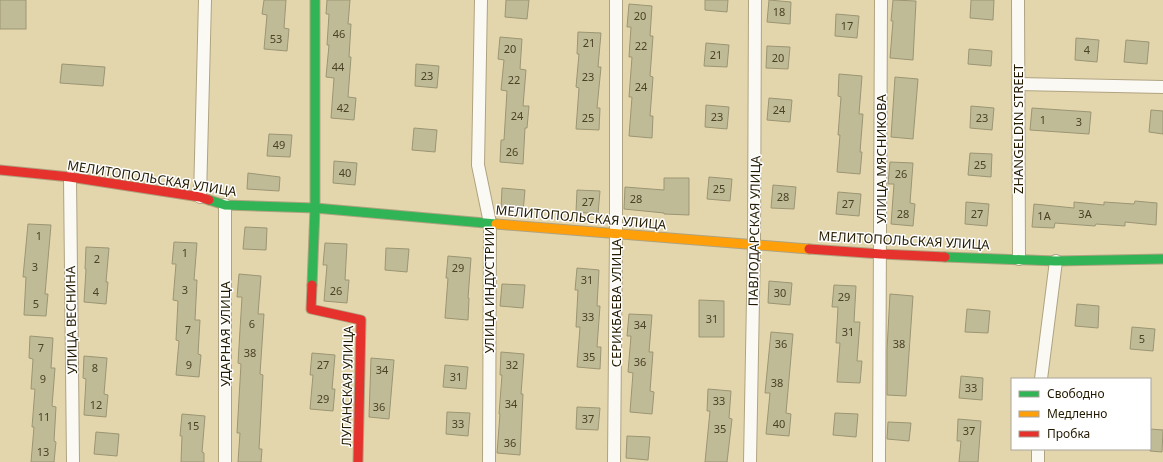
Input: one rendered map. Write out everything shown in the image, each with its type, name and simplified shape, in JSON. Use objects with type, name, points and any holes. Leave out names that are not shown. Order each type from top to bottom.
[{"type":"street","points":[[200,197],[205,0]]},
{"type":"street","points":[[315,0],[315,208]]},
{"type":"street","name":"УЛИЦА ИНДУСТРИИ","points":[[481,0],[478,164],[490,223],[489,462]]},
{"type":"street","name":"СЕРИКБАЕВА УЛИЦА","points":[[614,462],[616,0]]},
{"type":"street","name":"ПАВЛОДАРСКАЯ УЛИЦА","points":[[750,462],[754,244],[755,0]]},
{"type":"street","name":"УЛИЦА МЯСНИКОВА","points":[[879,462],[881,0]]},
{"type":"street","name":"ZHANGELDIN STREET","points":[[1018,0],[1019,259]]},
{"type":"street","points":[[1018,84],[1163,87]]},
{"type":"street","name":"МЕЛИТОПОЛЬСКАЯ УЛИЦА","points":[[0,170],[70,177],[200,197],[225,205],[315,208],[616,234],[881,254],[1056,261],[1163,259]]},
{"type":"street","name":"УЛИЦА ВЕСНИНА","points":[[70,177],[73,462]]},
{"type":"street","name":"УДАРНАЯ УЛИЦА","points":[[225,205],[225,462]]},
{"type":"street","name":"ЛУГАНСКАЯ УЛИЦА","points":[[315,208],[311,309],[361,320],[358,462]]},
{"type":"street","points":[[1041,378],[1056,261]]},
{"type":"street","points":[[1038,450],[1038,462]]},
{"type":"building","points":[[0,0],[26,0],[26,29],[0,29]]},
{"type":"building","points":[[264,0],[286,0],[284,28],[289,29],[287,51],[264,49],[267,15],[262,14]]},
{"type":"building","points":[[327,0],[350,0],[348,24],[351,24],[349,57],[351,57],[348,97],[356,98],[354,120],[331,118],[334,78],[326,77],[329,45],[327,45],[329,14],[326,14]]},
{"type":"building","points":[[506,0],[529,0],[527,19],[505,17]]},
{"type":"building","points":[[705,0],[728,0],[727,12],[705,10]]},
{"type":"building","points":[[769,0],[791,2],[790,24],[767,22]]},
{"type":"building","points":[[893,0],[916,1],[913,60],[890,58]]},
{"type":"building","points":[[971,0],[994,0],[993,20],[970,18]]},
{"type":"building","points":[[629,4],[652,6],[650,36],[653,36],[650,76],[653,77],[650,116],[653,116],[652,138],[629,136],[632,97],[629,97],[632,57],[629,57],[631,27],[627,27]]},
{"type":"building","points":[[836,14],[859,16],[857,38],[835,36]]},
{"type":"building","points":[[578,32],[601,33],[598,67],[601,67],[597,108],[600,108],[599,130],[576,129],[579,88],[576,87],[579,54],[577,54]]},
{"type":"building","points":[[500,37],[522,39],[520,69],[526,70],[523,106],[529,106],[527,128],[525,128],[523,164],[500,162],[501,140],[504,140],[507,91],[501,90],[504,60],[498,59]]},
{"type":"building","points":[[1076,38],[1099,40],[1097,62],[1075,60]]},
{"type":"building","points":[[1126,40],[1149,42],[1147,64],[1124,62]]},
{"type":"building","points":[[706,43],[729,45],[727,67],[704,66]]},
{"type":"building","points":[[767,46],[790,47],[788,69],[766,68]]},
{"type":"building","points":[[969,49],[992,51],[991,66],[968,64]]},
{"type":"building","points":[[62,64],[105,67],[103,86],[60,83]]},
{"type":"building","points":[[416,64],[439,66],[437,88],[415,86]]},
{"type":"building","points":[[839,74],[862,76],[859,114],[863,114],[860,174],[837,172],[841,97],[838,96]]},
{"type":"building","points":[[895,77],[918,79],[913,139],[891,137]]},
{"type":"building","points":[[769,98],[792,100],[790,122],[767,120]]},
{"type":"building","points":[[706,105],[729,107],[727,129],[705,127]]},
{"type":"building","points":[[971,106],[994,108],[992,130],[970,128]]},
{"type":"building","points":[[1032,108],[1091,112],[1089,134],[1030,130]]},
{"type":"building","points":[[1151,110],[1163,111],[1163,134],[1149,132]]},
{"type":"building","points":[[414,128],[437,130],[435,152],[412,150]]},
{"type":"building","points":[[269,134],[292,135],[290,157],[267,156]]},
{"type":"building","points":[[970,153],[992,154],[991,177],[968,175]]},
{"type":"building","points":[[334,161],[357,163],[355,185],[333,183]]},
{"type":"building","points":[[890,162],[913,163],[910,203],[915,204],[913,226],[891,224],[894,184],[888,184]]},
{"type":"building","points":[[248,173],[280,177],[279,191],[247,189]]},
{"type":"building","points":[[709,177],[732,179],[730,201],[707,199]]},
{"type":"building","points":[[664,178],[689,178],[689,215],[664,214],[624,209],[625,187],[664,190]]},
{"type":"building","points":[[773,185],[796,187],[794,209],[771,208]]},
{"type":"building","points":[[502,188],[525,190],[523,212],[501,210]]},
{"type":"building","points":[[577,190],[600,191],[598,214],[576,212]]},
{"type":"building","points":[[838,192],[861,194],[859,216],[836,214]]},
{"type":"building","points":[[1135,201],[1157,203],[1156,225],[1125,222],[1125,226],[1096,224],[1095,226],[1055,223],[1054,228],[1032,227],[1034,204],[1074,208],[1074,202],[1104,205],[1104,202],[1134,204]]},
{"type":"building","points":[[966,202],[989,204],[987,226],[965,224]]},
{"type":"building","points":[[28,224],[51,225],[45,294],[48,294],[46,316],[24,315],[26,277],[23,277]]},
{"type":"building","points":[[245,227],[267,228],[266,250],[243,249]]},
{"type":"building","points":[[174,242],[197,243],[194,280],[197,280],[195,320],[200,320],[198,354],[201,355],[199,377],[176,375],[179,341],[176,340],[178,301],[173,300],[176,264],[172,264]]},
{"type":"building","points":[[325,243],[347,244],[345,280],[349,280],[347,303],[324,301],[327,265],[323,265]]},
{"type":"building","points":[[86,247],[109,248],[106,304],[84,302]]},
{"type":"building","points":[[386,248],[409,249],[407,272],[385,270]]},
{"type":"building","points":[[448,256],[471,258],[468,320],[445,318]]},
{"type":"building","points":[[577,268],[599,270],[597,306],[600,306],[597,347],[601,347],[600,369],[577,367],[580,327],[576,327],[578,290],[575,290]]},
{"type":"building","points":[[239,274],[261,276],[258,314],[264,314],[260,374],[263,375],[259,449],[262,449],[261,462],[238,462],[240,433],[237,433],[241,364],[238,363],[242,297],[237,297]]},
{"type":"building","points":[[769,281],[792,283],[790,305],[768,303]]},
{"type":"building","points":[[502,284],[525,285],[523,308],[500,306]]},
{"type":"building","points":[[834,285],[856,286],[854,322],[860,322],[857,361],[862,361],[860,383],[837,382],[840,343],[836,343],[838,307],[832,307]]},
{"type":"building","points":[[890,294],[913,296],[906,396],[887,395],[887,350]]},
{"type":"building","points":[[699,300],[724,301],[724,337],[699,337]]},
{"type":"building","points":[[1077,304],[1099,306],[1098,328],[1075,326]]},
{"type":"building","points":[[967,309],[990,311],[988,333],[965,332]]},
{"type":"building","points":[[629,314],[652,315],[649,352],[653,352],[650,391],[654,392],[652,414],[630,412],[633,373],[628,372],[631,336],[627,336]]},
{"type":"building","points":[[1132,327],[1155,329],[1153,351],[1130,349]]},
{"type":"building","points":[[771,332],[793,334],[786,413],[791,414],[789,436],[766,434],[770,393],[765,393]]},
{"type":"building","points":[[30,336],[53,338],[51,368],[55,368],[52,406],[56,407],[54,441],[56,442],[54,462],[31,462],[35,389],[31,389],[33,359],[29,358]]},
{"type":"building","points":[[501,352],[524,354],[521,394],[523,394],[520,455],[497,453],[502,375],[500,375]]},
{"type":"building","points":[[312,353],[335,355],[332,389],[335,389],[333,411],[310,409],[313,375],[310,375]]},
{"type":"building","points":[[84,356],[107,358],[104,394],[108,395],[106,417],[84,415],[86,379],[83,378]]},
{"type":"building","points":[[371,358],[394,360],[389,419],[369,417]]},
{"type":"building","points":[[445,365],[468,367],[466,389],[443,387]]},
{"type":"building","points":[[961,376],[983,378],[982,400],[959,398]]},
{"type":"building","points":[[708,389],[731,391],[729,418],[732,419],[727,462],[705,462],[710,411],[707,411]]},
{"type":"building","points":[[577,407],[600,408],[598,430],[576,429]]},
{"type":"building","points":[[447,412],[470,413],[468,436],[446,434]]},
{"type":"building","points":[[835,413],[858,414],[856,437],[833,435]]},
{"type":"building","points":[[182,414],[205,416],[202,452],[204,453],[204,462],[181,462],[182,436],[180,436]]},
{"type":"building","points":[[958,419],[981,421],[978,462],[959,462],[961,441],[957,441]]},
{"type":"building","points":[[888,422],[911,423],[909,441],[887,439]]},
{"type":"building","points":[[1151,429],[1163,430],[1162,452],[1150,451]]},
{"type":"building","points":[[96,432],[119,434],[117,456],[94,454]]},
{"type":"building","points":[[627,436],[650,437],[648,460],[626,458]]},
{"type":"traffic: fast","points":[[312,285],[315,208],[315,0]]},
{"type":"traffic: fast","points":[[209,200],[225,205],[315,208],[496,224]]},
{"type":"traffic: fast","points":[[945,257],[1056,261],[1163,259]]},
{"type":"traffic: slow","points":[[496,224],[809,249]]},
{"type":"traffic: jam","points":[[0,170],[70,177],[200,197],[209,200]]},
{"type":"traffic: jam","points":[[809,249],[945,257]]},
{"type":"traffic: jam","points":[[312,285],[311,309],[361,320],[358,462]]}]
